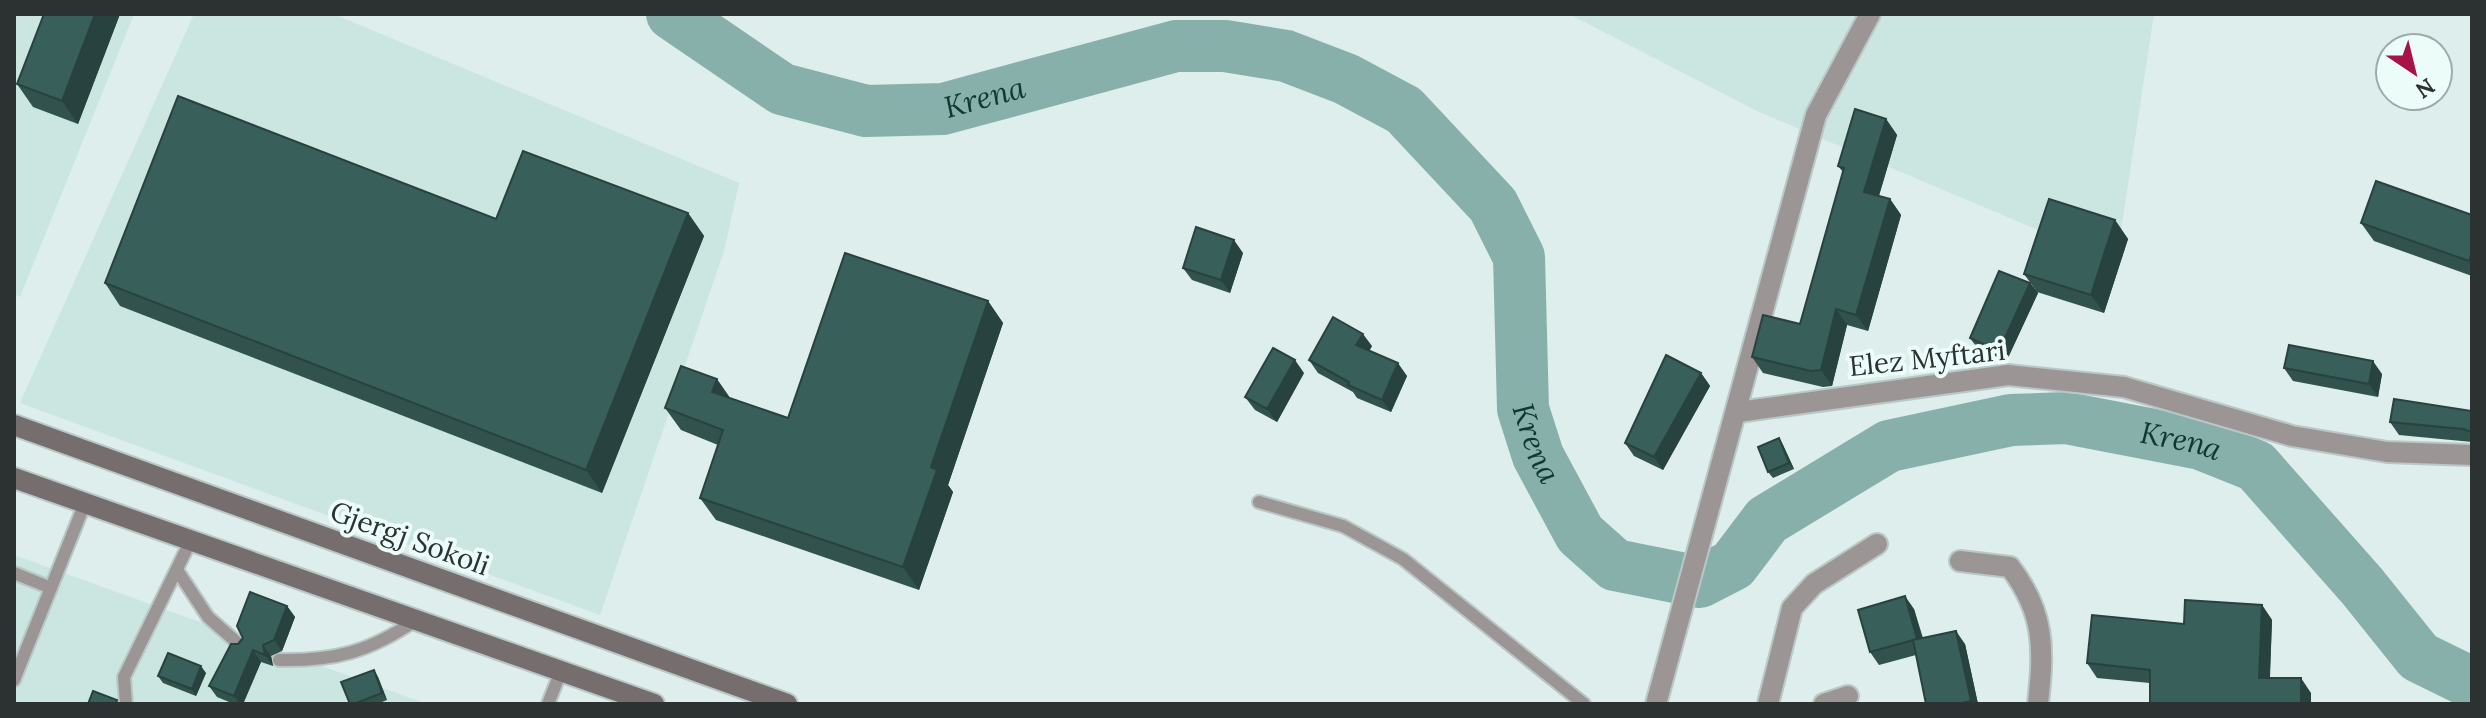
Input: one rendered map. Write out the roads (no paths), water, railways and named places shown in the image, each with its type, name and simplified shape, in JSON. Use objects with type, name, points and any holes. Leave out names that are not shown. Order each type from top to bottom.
[{"type":"main road","name":"Gjergj Sokoli","points":[[14,425],[787,704]]},
{"type":"main road","points":[[14,478],[654,704]]},
{"type":"street","points":[[1656,704],[1738,412],[1816,115],[1870,14]]},
{"type":"street","name":"Elez Myftari","points":[[1738,412],[2008,375],[2124,387],[2292,436],[2387,452],[2472,455]]},
{"type":"street","points":[[1768,704],[1780,646],[1792,608],[1814,584],[1877,544]]},
{"type":"street","points":[[1960,561],[2010,567],[2030,593],[2044,655],[2038,704]]},
{"type":"street","points":[[1824,704],[1848,696]]},
{"type":"lane","points":[[1259,502],[1343,526],[1403,559],[1584,704]]},
{"type":"lane","points":[[14,680],[19,652],[51,588],[85,503]]},
{"type":"lane","points":[[126,704],[124,677],[191,540]]},
{"type":"lane","points":[[177,570],[208,617],[242,647]]},
{"type":"lane","points":[[14,573],[51,588]]},
{"type":"lane","points":[[279,660],[330,659],[357,652],[385,642],[416,620]]},
{"type":"lane","points":[[548,704],[561,671]]},
{"type":"waterway","name":"Krena","points":[[672,14],[782,89],[866,111],[943,109],[1176,46],[1225,46],[1286,56],[1346,79],[1404,110],[1493,205],[1519,257],[1523,409],[1538,456],[1580,534],[1615,565],[1700,582],[1733,565],[1767,520],[1889,446],[2011,420],[2066,418],[2201,444],[2256,466],[2362,586],[2419,657],[2472,683]]}]
